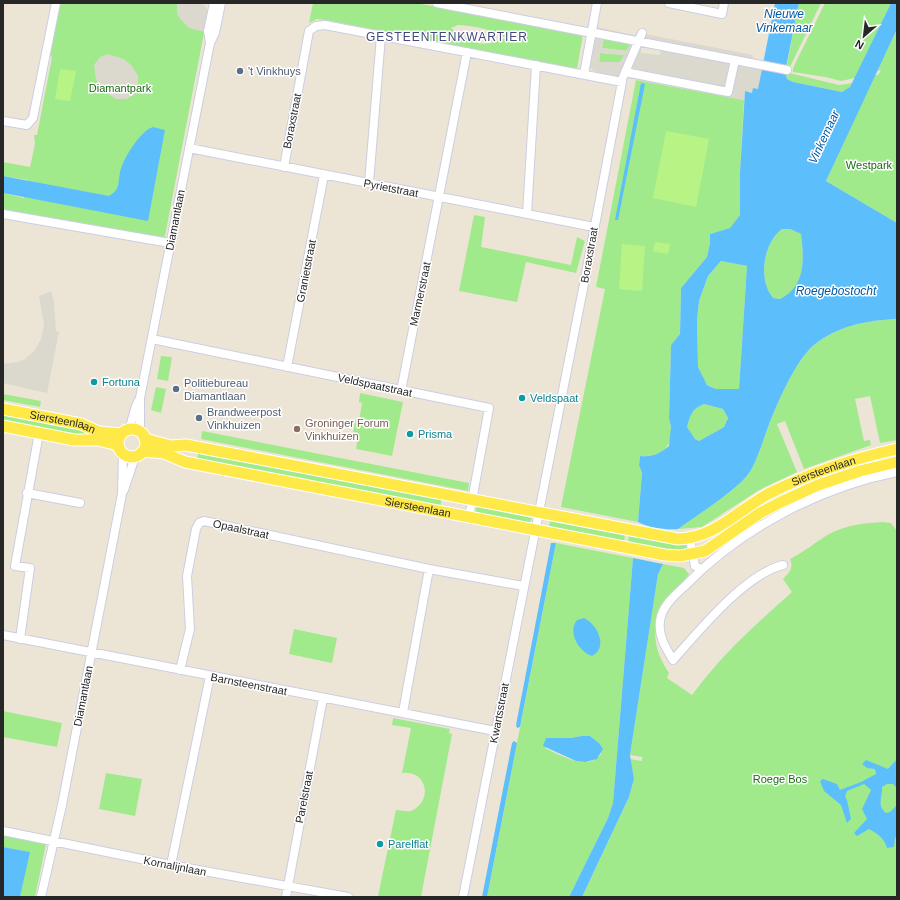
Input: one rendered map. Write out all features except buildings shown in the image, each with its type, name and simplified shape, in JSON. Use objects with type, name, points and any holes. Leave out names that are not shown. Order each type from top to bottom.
[{"type":"main road","name":"Siersteenlaan","points":[[3,409],[81,424],[100,432],[125,432]]},
{"type":"main road","name":"Siersteenlaan","points":[[3,426],[80,441],[98,440],[121,450]]},
{"type":"main road","points":[[135,430],[143,436],[146,445],[139,454],[121,450],[125,432],[135,430]]},
{"type":"main road","name":"Siersteenlaan","points":[[143,436],[166,445],[186,445],[664,537],[690,539],[760,513],[818,486],[860,471],[897,462]]},
{"type":"main road","name":"Siersteenlaan","points":[[139,454],[164,453],[185,462],[665,555],[680,556],[705,551],[760,513],[767,495],[802,478],[841,464],[897,449]]},
{"type":"street","points":[[3,121],[28,125],[33,118],[56,3]]},
{"type":"street","name":"Diamantlaan","points":[[210,43],[208,32],[214,3]]},
{"type":"street","name":"Diamantlaan","points":[[125,432],[140,398],[210,43],[215,32],[220,3]]},
{"type":"street","points":[[437,3],[478,7],[593,33],[640,37],[735,60],[787,70]]},
{"type":"street","points":[[584,74],[593,33],[597,3]]},
{"type":"street","points":[[669,3],[722,14],[724,3]]},
{"type":"street","name":"Boraxstraat","points":[[284,167],[309,31],[316,26],[325,24],[622,82],[534,529]]},
{"type":"street","points":[[369,184],[381,36]]},
{"type":"street","points":[[640,37],[624,75],[728,92],[735,60]]},
{"type":"street","points":[[440,197],[467,52]]},
{"type":"street","points":[[527,214],[536,65]]},
{"type":"street","name":"Pyrietstraat","points":[[189,148],[594,227]]},
{"type":"street","name":"Granietstraat","points":[[287,367],[324,175]]},
{"type":"street","name":"Marmerstraat","points":[[401,391],[440,197]]},
{"type":"street","points":[[3,214],[170,243]]},
{"type":"street","name":"Veldspaatstraat","points":[[152,339],[489,408],[469,517]]},
{"type":"street","name":"Diamantlaan","points":[[140,398],[143,436]]},
{"type":"street","points":[[20,639],[30,568],[15,566],[39,433]]},
{"type":"street","name":"Diamantlaan","points":[[121,450],[122,494]]},
{"type":"street","name":"Diamantlaan","points":[[41,897],[54,841],[122,494],[139,454]]},
{"type":"street","name":"Siersteenlaan","points":[[783,565],[770,568],[731,597],[704,624],[674,660],[661,641],[660,622],[667,604],[701,569],[729,547],[760,513],[842,487],[897,472]]},
{"type":"street","points":[[27,493],[80,503]]},
{"type":"street","name":"Opaalstraat","points":[[180,670],[190,629],[190,597],[187,576],[196,529],[199,523],[204,521],[429,569],[523,586]]},
{"type":"street","name":"Kwartsstraat","points":[[463,897],[534,529]]},
{"type":"street","points":[[690,539],[694,554],[695,566],[701,569]]},
{"type":"street","points":[[403,712],[429,569]]},
{"type":"street","name":"Barnsteenstraat","points":[[3,636],[403,712],[495,732]]},
{"type":"street","points":[[171,865],[210,676]]},
{"type":"street","name":"Parelstraat","points":[[286,897],[286,886],[323,698]]},
{"type":"street","name":"Kornalijnlaan","points":[[3,831],[171,865],[348,897]]},
{"type":"green space","name":"Diamantpark","points":[[60,3],[183,3],[206,8],[204,33],[164,241],[3,209],[3,193],[24,198],[28,180],[3,176],[3,162],[30,167],[35,144],[34,135],[37,135],[52,57],[49,55]]},
{"type":"green space","points":[[313,3],[416,3],[583,34],[577,69],[326,20],[317,19],[309,23]],"holes":[[[458,25],[489,30],[506,38],[489,43],[476,43],[451,28]]]},
{"type":"green space","points":[[799,3],[821,3],[789,69],[786,69]]},
{"type":"green space","points":[[825,3],[891,3],[855,78],[841,81],[793,72],[793,68]]},
{"type":"green space","name":"Westpark","points":[[897,29],[897,223],[826,181],[874,76],[879,74],[881,70],[877,71]]},
{"type":"green space","points":[[604,37],[632,42],[627,51],[602,48]]},
{"type":"green space","points":[[600,53],[625,55],[620,62],[599,62]]},
{"type":"green space","points":[[60,69],[76,71],[70,101],[55,99]]},
{"type":"green space","points":[[785,72],[839,85],[853,83],[847,90],[842,92],[793,82],[787,79]]},
{"type":"green space","points":[[636,80],[744,100],[740,172],[740,215],[731,228],[710,234],[707,257],[681,288],[680,334],[671,345],[669,419],[671,435],[669,442],[662,451],[649,456],[640,456],[639,465],[642,473],[638,522],[561,507],[605,289],[596,287]]},
{"type":"green space","points":[[666,131],[709,139],[696,207],[653,198]]},
{"type":"green space","points":[[474,215],[485,217],[481,247],[571,265],[577,237],[585,241],[576,273],[526,262],[517,302],[459,291]]},
{"type":"green space","points":[[782,229],[790,229],[801,234],[803,262],[802,271],[795,287],[789,294],[781,299],[773,298],[768,290],[765,280],[764,264],[768,248],[776,234]]},
{"type":"green space","points":[[655,242],[670,244],[668,254],[653,251]]},
{"type":"green space","points":[[622,244],[645,246],[642,291],[619,289]]},
{"type":"green space","points":[[721,261],[747,266],[739,389],[716,389],[706,384],[698,367],[697,321],[699,301],[708,276]]},
{"type":"green space","points":[[897,319],[897,440],[880,443],[870,396],[855,399],[864,441],[870,440],[871,445],[804,469],[785,421],[777,424],[797,472],[759,490],[702,527],[678,529],[729,493],[746,477],[756,460],[787,383],[800,361],[814,345],[823,338],[853,325]]},
{"type":"green space","points":[[161,356],[172,357],[168,381],[157,379]]},
{"type":"green space","points":[[156,387],[166,389],[161,413],[151,410]]},
{"type":"green space","points":[[360,393],[403,402],[392,456],[356,449],[358,435],[353,434],[355,420],[359,421],[362,403],[359,402]]},
{"type":"green space","points":[[3,394],[41,401],[40,407],[3,400]]},
{"type":"green space","points":[[704,404],[723,409],[728,418],[724,427],[699,441],[695,439],[686,427],[692,413]]},
{"type":"green space","points":[[3,411],[76,426],[98,435],[86,438],[3,423]]},
{"type":"green space","points":[[202,431],[469,483],[468,491],[201,439]]},
{"type":"green space","points":[[199,449],[442,497],[440,509],[197,460]]},
{"type":"green space","points":[[897,451],[897,459],[762,506],[762,502],[815,476]]},
{"type":"green space","points":[[477,506],[529,513],[532,518],[529,524],[475,514]]},
{"type":"green space","points":[[551,518],[625,532],[624,545],[548,530]]},
{"type":"green space","name":"Roege Bos","points":[[883,522],[891,523],[897,531],[897,897],[582,897],[629,797],[634,779],[630,759],[642,761],[642,757],[630,755],[658,573],[663,564],[684,568],[689,574],[669,599],[658,619],[656,639],[658,650],[669,673],[667,678],[692,695],[727,653],[792,592],[783,579],[791,568],[790,559],[829,534],[842,528]]},
{"type":"green space","points":[[629,533],[686,543],[689,548],[686,553],[628,545]]},
{"type":"green space","points":[[556,543],[633,558],[613,803],[608,818],[569,897],[487,897]],"holes":[[[590,736],[599,743],[601,754],[589,762],[566,758],[545,748],[546,738]]]},
{"type":"green space","points":[[294,629],[337,638],[332,663],[289,654]]},
{"type":"green space","points":[[3,711],[62,723],[57,747],[3,737]]},
{"type":"green space","points":[[393,718],[450,729],[449,733],[452,734],[421,897],[378,896],[396,810],[411,811],[418,807],[423,801],[425,794],[422,781],[417,776],[411,773],[402,773],[411,728],[392,725]]},
{"type":"green space","points":[[106,773],[142,779],[135,816],[99,809]]},
{"type":"green space","points":[[3,835],[46,844],[35,897],[20,897],[29,852],[3,847]]},
{"type":"shaded area","points":[[177,3],[198,3],[204,5],[208,11],[205,32],[189,28],[181,20],[177,14]]},
{"type":"shaded area","points":[[596,27],[639,36],[640,33],[753,55],[752,62],[763,64],[758,90],[753,93],[745,91],[744,100],[596,72],[590,68],[589,63]],"holes":[[[604,37],[632,42],[626,51],[602,48]],[[641,44],[661,47],[660,55],[641,53]],[[600,53],[624,55],[620,62],[599,62]]]},
{"type":"shaded area","points":[[107,54],[124,59],[132,66],[138,76],[138,85],[135,94],[126,99],[116,99],[101,89],[96,79],[94,65],[100,57]]},
{"type":"shaded area","points":[[51,291],[54,302],[56,331],[59,332],[47,393],[3,383],[3,364],[18,362],[25,359],[34,351],[41,339],[44,325],[39,296]]},
{"type":"water","name":"Roegebostocht","points":[[775,3],[799,3],[785,72],[787,79],[793,82],[842,92],[850,87],[891,3],[897,3],[897,29],[826,181],[897,223],[897,319],[853,325],[823,338],[814,345],[800,361],[787,383],[756,460],[746,477],[729,493],[678,529],[652,527],[638,522],[642,473],[639,465],[640,456],[656,454],[669,446],[671,427],[669,419],[671,345],[680,334],[681,288],[707,257],[710,234],[730,228],[740,215],[740,172],[745,91],[752,93],[753,88],[758,89]],"holes":[[[782,229],[790,229],[801,234],[803,262],[799,279],[795,287],[780,299],[773,298],[767,288],[764,264],[768,248],[776,234]],[[721,261],[747,266],[739,389],[716,389],[707,385],[698,367],[697,321],[699,301],[708,276]],[[704,404],[723,409],[728,418],[724,427],[699,441],[695,439],[687,427],[692,413]]]},
{"type":"water","points":[[641,83],[645,84],[618,220],[615,220]]},
{"type":"water","points":[[153,127],[165,130],[148,221],[3,193],[3,176],[109,196],[117,189],[120,172],[128,153],[143,134]]},
{"type":"water","points":[[551,543],[556,543],[520,727],[517,728],[516,725]]},
{"type":"water","points":[[633,558],[663,564],[658,574],[630,755],[634,779],[629,797],[582,897],[569,897],[608,818],[613,803]]},
{"type":"water","points":[[584,618],[593,625],[599,636],[600,647],[592,656],[587,654],[579,646],[574,636],[574,625],[577,620]]},
{"type":"water","points":[[590,736],[599,743],[603,749],[597,759],[585,762],[576,761],[543,746],[546,738],[571,738]]},
{"type":"water","points":[[514,741],[517,743],[487,897],[482,897],[512,743]]},
{"type":"water","points":[[897,759],[897,788],[893,784],[887,784],[882,787],[881,807],[883,810],[886,813],[890,812],[897,805],[897,836],[895,838],[894,847],[887,848],[880,837],[869,829],[857,836],[854,833],[867,819],[862,809],[871,790],[864,784],[847,791],[845,797],[851,819],[847,823],[841,805],[824,791],[820,781],[823,779],[837,784],[840,790],[861,782],[876,774],[875,769],[867,768],[862,764],[866,760],[888,769]]},
{"type":"water","points":[[3,847],[30,852],[20,897],[3,897]]},
{"type":"place","name":"'t Vinkhuys","points":[[240,71]]},
{"type":"place","name":"Fortuna","points":[[94,382]]},
{"type":"place","name":"Politiebureau Diamantlaan","points":[[176,389]]},
{"type":"place","name":"Veldspaat","points":[[522,398]]},
{"type":"place","name":"Brandweerpost Vinkhuizen","points":[[199,418]]},
{"type":"place","name":"Groninger Forum Vinkhuizen","points":[[297,429]]},
{"type":"place","name":"Prisma","points":[[410,434]]},
{"type":"place","name":"Parelflat","points":[[380,844]]},
{"type":"district","name":"GESTEENTENKWARTIER","points":[[447,37]]},
{"type":"water label","name":"Nieuwe Vinkemaar","points":[[784,21]]},
{"type":"water label","name":"Vinkemaar","points":[[824,137]]}]
